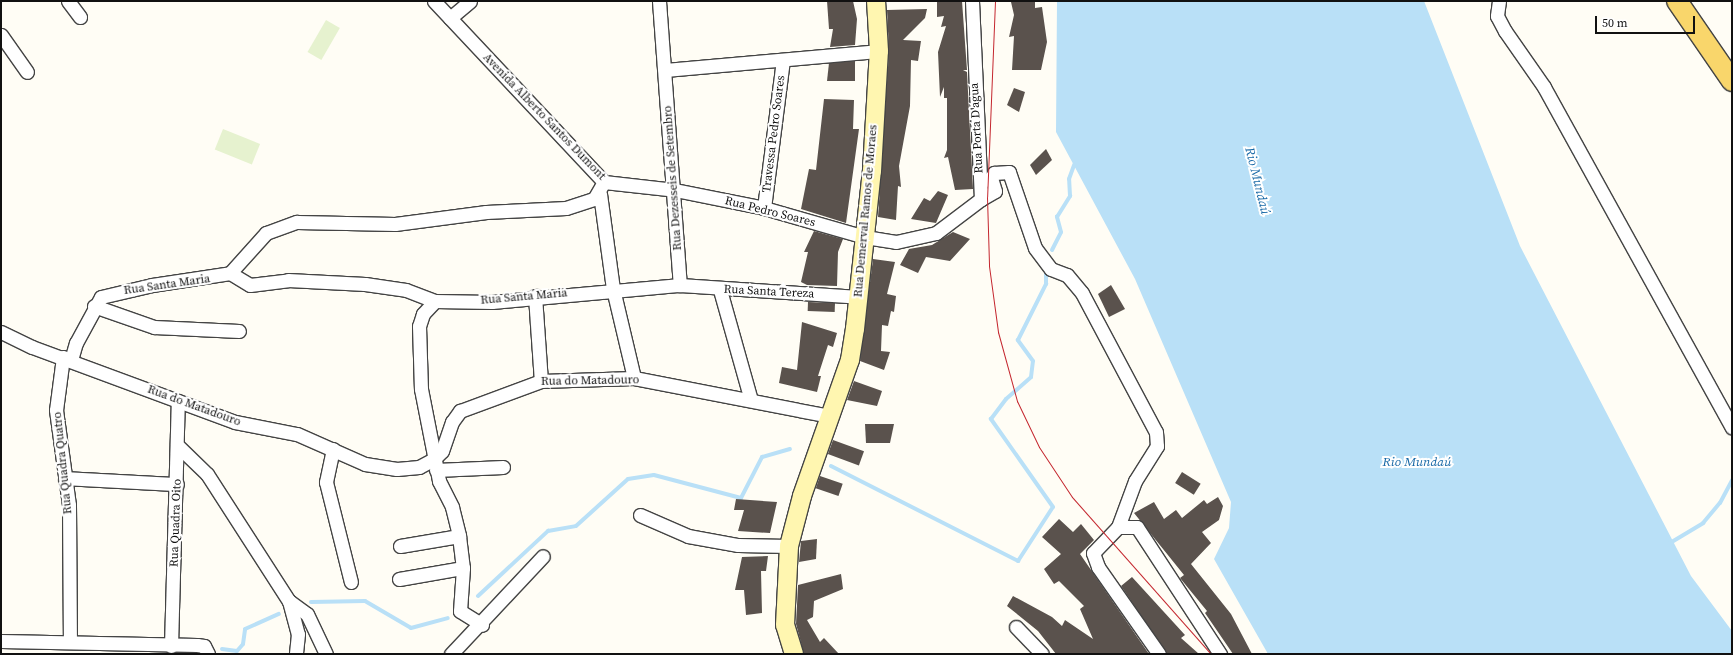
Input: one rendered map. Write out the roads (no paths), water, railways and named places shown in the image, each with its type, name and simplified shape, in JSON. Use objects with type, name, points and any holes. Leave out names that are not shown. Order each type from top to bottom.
[{"type":"main road","points":[[1677,1],[1732,81]]},
{"type":"street","points":[[68,1],[80,17]]},
{"type":"street","name":"Avenida Alberto Santos Dumont","points":[[434,1],[602,188],[675,190]]},
{"type":"street","points":[[450,18],[470,1]]},
{"type":"street","name":"Rua Dezesseis de Setembro","points":[[659,1],[675,190],[680,285]]},
{"type":"street","name":"Rua Demerval Ramos de Moraes","points":[[794,654],[785,625],[789,546],[829,416],[850,360],[858,297],[865,237],[879,51],[876,1]]},
{"type":"street","name":"Rua Porta D'agua","points":[[972,1],[981,199]]},
{"type":"street","points":[[1499,1],[1497,16],[1505,31],[1544,87],[1732,427]]},
{"type":"street","points":[[1,35],[27,72]]},
{"type":"street","points":[[666,70],[879,51]]},
{"type":"street","name":"Travessa Pedro Soares","points":[[764,208],[783,60]]},
{"type":"street","points":[[981,199],[995,191],[991,178],[994,173],[1009,172],[1035,248],[1051,268],[1067,275],[1082,293],[1156,432],[1156,446],[1135,482],[1118,527],[1093,553],[1109,581],[1159,654]]},
{"type":"street","points":[[230,273],[266,233],[297,222],[420,222],[486,212],[566,208],[602,188],[613,289],[634,378]]},
{"type":"street","name":"Rua Pedro Soares","points":[[675,190],[764,208],[865,237],[896,242],[936,233],[981,199]]},
{"type":"street","name":"Rua Santa Maria","points":[[67,358],[94,306],[101,297],[113,292],[230,273],[250,285],[288,280],[365,284],[406,290],[435,301],[492,302],[535,296],[680,285]]},
{"type":"street","name":"Rua Santa Tereza","points":[[680,285],[720,290],[858,297]]},
{"type":"street","points":[[720,290],[751,400]]},
{"type":"street","points":[[535,296],[541,381]]},
{"type":"street","points":[[435,301],[422,314],[417,346],[435,465],[459,536],[463,568],[460,611],[482,625]]},
{"type":"street","points":[[94,306],[154,327],[239,331]]},
{"type":"street","name":"Rua do Matadouro","points":[[1,332],[235,422],[313,439],[332,450],[365,464],[397,469],[435,465],[442,451],[452,422],[460,410],[541,381],[634,378],[829,416]]},
{"type":"street","name":"Rua Quadra Quatro","points":[[67,358],[56,410],[69,505],[70,642]]},
{"type":"street","name":"Rua Quadra Oito","points":[[164,648],[177,484],[179,447],[175,431],[178,401]]},
{"type":"street","points":[[179,447],[207,474],[289,601],[298,634],[296,654]]},
{"type":"street","points":[[332,450],[326,482],[351,582]]},
{"type":"street","points":[[435,465],[503,467]]},
{"type":"street","points":[[65,478],[177,484]]},
{"type":"street","points":[[640,514],[688,536],[738,545],[789,546]]},
{"type":"street","points":[[1118,527],[1138,527],[1220,654]]},
{"type":"street","points":[[400,546],[459,536]]},
{"type":"street","points":[[451,654],[482,625],[543,556]]},
{"type":"street","points":[[400,578],[463,568]]},
{"type":"street","points":[[289,601],[307,614],[316,626],[326,654]]},
{"type":"street","points":[[1016,627],[1042,654]]},
{"type":"street","points":[[1,641],[70,642],[97,649],[204,646],[208,654]]},
{"type":"water","name":"Rio Mundaú","points":[[1057,1],[1424,1],[1520,246],[1691,576],[1732,631],[1732,654],[1268,654],[1214,559],[1229,528],[1231,502],[1135,279],[1056,132]]},
{"type":"waterway","points":[[1052,250],[1061,232],[1057,217],[1070,196],[1069,179],[1074,165]]},
{"type":"waterway","points":[[831,466],[1018,561],[1053,507],[991,419],[1006,399],[1031,377],[1033,361],[1018,340],[1046,284],[1046,274]]},
{"type":"waterway","points":[[478,596],[548,531],[576,526],[628,479],[654,475],[741,498],[762,457],[790,449]]},
{"type":"waterway","points":[[1670,543],[1703,523],[1720,503],[1732,480]]},
{"type":"waterway","points":[[311,602],[365,601],[411,628],[448,618]]},
{"type":"waterway","points":[[222,649],[237,651],[243,644],[245,629],[279,614]]},
{"type":"tram line","points":[[995,1],[987,197],[989,266],[998,332],[1017,401],[1039,447],[1072,497],[1211,654]]}]
